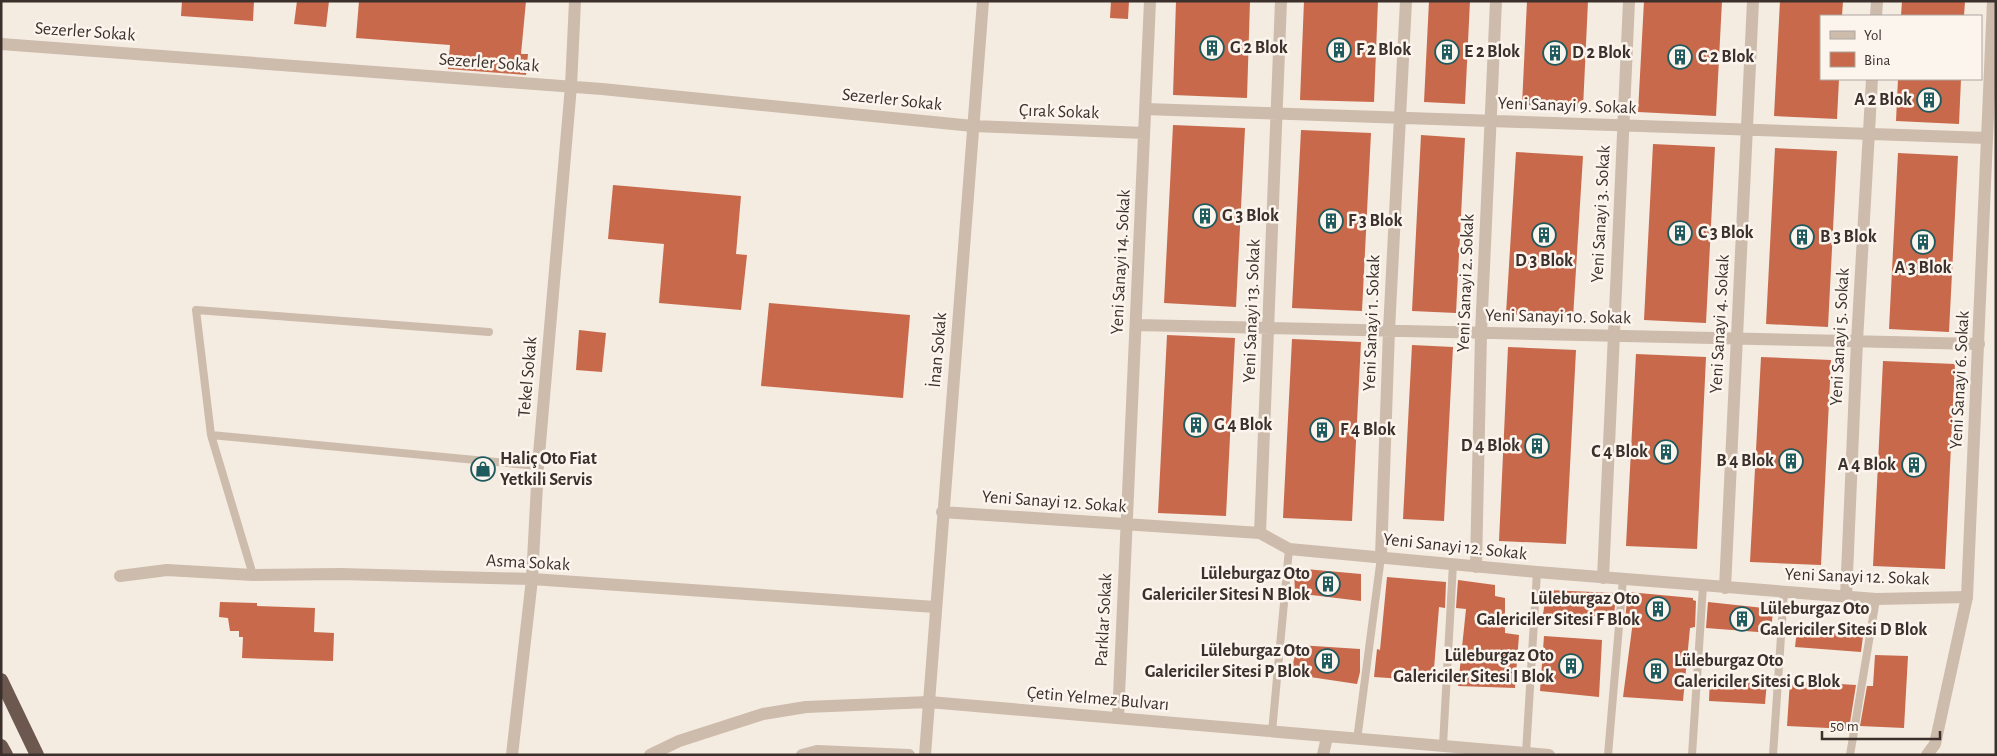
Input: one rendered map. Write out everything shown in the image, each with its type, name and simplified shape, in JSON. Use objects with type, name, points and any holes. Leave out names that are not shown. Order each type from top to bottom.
[{"type":"highway","points":[[1,680],[37,755]]},
{"type":"highway","points":[[1,746],[6,755]]},
{"type":"street","name":"Tekel Sokak","points":[[512,755],[532,579],[538,466],[571,86],[575,1]]},
{"type":"street","name":"İnan Sokak","points":[[925,755],[942,512],[983,1]]},
{"type":"street","name":"Yeni Sanayi 14. Sokak","points":[[1126,524],[1150,1]]},
{"type":"street","name":"Yeni Sanayi 13. Sokak","points":[[1260,533],[1281,1]]},
{"type":"street","name":"Yeni Sanayi 1. Sokak","points":[[1381,557],[1389,330],[1406,1]]},
{"type":"street","name":"Yeni Sanayi 2. Sokak","points":[[1476,566],[1480,333],[1496,1]]},
{"type":"street","name":"Yeni Sanayi 3. Sokak","points":[[1603,578],[1629,1]]},
{"type":"street","name":"Yeni Sanayi 4. Sokak","points":[[1725,588],[1753,1]]},
{"type":"street","points":[[1876,1],[1876,15]]},
{"type":"street","name":"Yeni Sanayi 6. Sokak","points":[[1927,755],[1935,744],[1967,597],[1993,1]]},
{"type":"street","name":"Sezerler Sokak","points":[[1,44],[571,86],[973,126]]},
{"type":"street","name":"Yeni Sanayi 5. Sokak","points":[[1846,597],[1857,342],[1872,80]]},
{"type":"street","name":"Yeni Sanayi 9. Sokak","points":[[1145,109],[1988,138]]},
{"type":"street","name":"Çırak Sokak","points":[[973,126],[1144,133]]},
{"type":"street","name":"Yeni Sanayi 10. Sokak","points":[[1136,325],[1979,344]]},
{"type":"street","name":"Yeni Sanayi 12. Sokak","points":[[942,512],[1260,533],[1289,548],[1603,578],[1876,600],[1967,597]]},
{"type":"street","name":"Parklar Sokak","points":[[1118,718],[1126,524]]},
{"type":"street","name":"Asma Sokak","points":[[120,576],[167,570],[253,575],[340,574],[532,579],[935,607]]},
{"type":"street","name":"Çetin Yelmez Bulvarı","points":[[650,755],[679,742],[763,714],[806,708],[929,702],[1549,755]]},
{"type":"street","points":[[1323,755],[1327,737]]},
{"type":"street","points":[[802,755],[817,751],[909,755]]},
{"type":"lane","points":[[253,575],[211,435],[196,310],[488,332]]},
{"type":"lane","points":[[211,435],[538,466]]},
{"type":"lane","points":[[1272,732],[1289,548]]},
{"type":"lane","points":[[1357,740],[1381,557]]},
{"type":"lane","points":[[1443,745],[1453,564]]},
{"type":"lane","points":[[1526,753],[1537,572]]},
{"type":"lane","points":[[1608,755],[1623,579]]},
{"type":"lane","points":[[1692,755],[1703,586]]},
{"type":"lane","points":[[1773,755],[1784,592]]},
{"type":"lane","points":[[1850,755],[1876,600]]},
{"type":"building","points":[[182,1],[254,1],[253,21],[181,16]]},
{"type":"building","points":[[297,1],[329,1],[326,27],[294,24]]},
{"type":"building","points":[[359,1],[526,1],[521,54],[528,54],[526,75],[448,69],[450,45],[356,38]]},
{"type":"building","points":[[1111,1],[1129,1],[1128,19],[1110,18]]},
{"type":"building","name":"G 2 Blok","points":[[1176,1],[1250,1],[1247,98],[1173,95]]},
{"type":"building","name":"F 2 Blok","points":[[1304,1],[1378,1],[1374,102],[1300,100]]},
{"type":"building","name":"E 2 Blok","points":[[1429,1],[1470,1],[1465,104],[1424,102]]},
{"type":"building","name":"D 2 Blok","points":[[1527,1],[1588,1],[1583,108],[1522,105]]},
{"type":"building","name":"C 2 Blok","points":[[1644,1],[1722,1],[1716,116],[1638,112]]},
{"type":"building","points":[[1780,1],[1843,1],[1842,15],[1820,15],[1820,80],[1839,80],[1837,119],[1774,116]]},
{"type":"building","points":[[1902,1],[1965,1],[1964,15],[1901,15]]},
{"type":"building","name":"A 2 Blok","points":[[1898,80],[1961,80],[1959,124],[1896,121]]},
{"type":"building","name":"G 3 Blok","points":[[1173,125],[1245,128],[1236,307],[1164,303]]},
{"type":"building","name":"F 3 Blok","points":[[1301,130],[1371,133],[1362,311],[1292,308]]},
{"type":"building","points":[[1421,135],[1465,138],[1456,313],[1412,311]]},
{"type":"building","name":"C 3 Blok","points":[[1653,144],[1715,147],[1706,323],[1644,320]]},
{"type":"building","name":"B 3 Blok","points":[[1775,148],[1837,151],[1828,327],[1766,324]]},
{"type":"building","name":"D 3 Blok","points":[[1516,152],[1583,156],[1573,318],[1506,314]]},
{"type":"building","name":"A 3 Blok","points":[[1898,153],[1958,156],[1949,332],[1889,329]]},
{"type":"building","points":[[613,185],[741,196],[736,254],[747,255],[741,310],[659,303],[664,244],[608,239]]},
{"type":"building","points":[[769,303],[910,315],[903,398],[761,386]]},
{"type":"building","points":[[579,330],[606,333],[602,372],[576,370]]},
{"type":"building","name":"G 4 Blok","points":[[1167,335],[1235,338],[1226,516],[1158,513]]},
{"type":"building","name":"F 4 Blok","points":[[1292,339],[1361,342],[1352,521],[1283,518]]},
{"type":"building","points":[[1412,345],[1453,347],[1444,521],[1403,519]]},
{"type":"building","name":"D 4 Blok","points":[[1508,347],[1576,350],[1566,544],[1499,541]]},
{"type":"building","name":"C 4 Blok","points":[[1636,354],[1706,357],[1697,549],[1626,546]]},
{"type":"building","name":"B 4 Blok","points":[[1761,357],[1831,360],[1821,565],[1750,562]]},
{"type":"building","name":"A 4 Blok","points":[[1883,361],[1955,364],[1945,569],[1873,566]]},
{"type":"building","name":"Lüleburgaz Oto Galericiler Sitesi N Blok","points":[[1294,568],[1361,574],[1361,601],[1295,593]]},
{"type":"building","points":[[1387,577],[1446,582],[1445,608],[1439,607],[1433,681],[1374,677],[1377,649],[1380,650]]},
{"type":"building","points":[[1458,580],[1495,585],[1495,596],[1505,598],[1505,633],[1519,635],[1515,688],[1458,686],[1466,609],[1456,608]]},
{"type":"building","points":[[1547,590],[1616,593],[1614,617],[1543,614]]},
{"type":"building","points":[[1628,592],[1693,598],[1696,601],[1695,627],[1690,628],[1683,701],[1623,697],[1633,621],[1625,620]]},
{"type":"building","points":[[220,602],[257,603],[257,606],[315,608],[314,632],[334,633],[333,661],[242,658],[243,637],[239,637],[239,631],[230,631],[228,618],[219,617]]},
{"type":"building","name":"Lüleburgaz Oto Galericiler Sitesi D Blok","points":[[1708,602],[1773,609],[1771,633],[1706,628]]},
{"type":"building","points":[[1797,630],[1863,636],[1861,652],[1795,647]]},
{"type":"building","name":"Lüleburgaz Oto Galericiler Sitesi I Blok","points":[[1544,636],[1602,640],[1599,697],[1540,691]]},
{"type":"building","name":"Lüleburgaz Oto Galericiler Sitesi P Blok","points":[[1298,645],[1360,649],[1360,672],[1357,684],[1290,674]]},
{"type":"building","points":[[1875,655],[1908,656],[1904,728],[1860,726],[1867,686],[1873,686]]},
{"type":"building","points":[[1710,677],[1767,681],[1765,704],[1709,701]]},
{"type":"building","points":[[1790,681],[1856,685],[1849,729],[1787,726]]},
{"type":"place","name":"G 2 Blok","points":[[1212,48]]},
{"type":"place","name":"F 2 Blok","points":[[1339,50]]},
{"type":"place","name":"E 2 Blok","points":[[1447,52]]},
{"type":"place","name":"D 2 Blok","points":[[1555,53]]},
{"type":"place","name":"C 2 Blok","points":[[1680,57]]},
{"type":"place","name":"A 2 Blok","points":[[1929,100]]},
{"type":"place","name":"G 3 Blok","points":[[1205,216]]},
{"type":"place","name":"F 3 Blok","points":[[1331,221]]},
{"type":"place","name":"C 3 Blok","points":[[1680,233]]},
{"type":"place","name":"D 3 Blok","points":[[1544,235]]},
{"type":"place","name":"B 3 Blok","points":[[1802,237]]},
{"type":"place","name":"A 3 Blok","points":[[1923,242]]},
{"type":"place","name":"G 4 Blok","points":[[1196,425]]},
{"type":"place","name":"F 4 Blok","points":[[1322,430]]},
{"type":"place","name":"D 4 Blok","points":[[1537,446]]},
{"type":"place","name":"C 4 Blok","points":[[1666,452]]},
{"type":"place","name":"B 4 Blok","points":[[1791,461]]},
{"type":"place","name":"A 4 Blok","points":[[1914,465]]},
{"type":"place","name":"Haliç Oto Fiat Yetkili Servis","points":[[483,469]]},
{"type":"place","name":"Lüleburgaz Oto Galericiler Sitesi N Blok","points":[[1328,584]]},
{"type":"place","name":"Lüleburgaz Oto Galericiler Sitesi F Blok","points":[[1658,609]]},
{"type":"place","name":"Lüleburgaz Oto Galericiler Sitesi D Blok","points":[[1742,619]]},
{"type":"place","name":"Lüleburgaz Oto Galericiler Sitesi P Blok","points":[[1327,661]]},
{"type":"place","name":"Lüleburgaz Oto Galericiler Sitesi I Blok","points":[[1571,666]]},
{"type":"place","name":"Lüleburgaz Oto Galericiler Sitesi G Blok","points":[[1656,671]]}]
